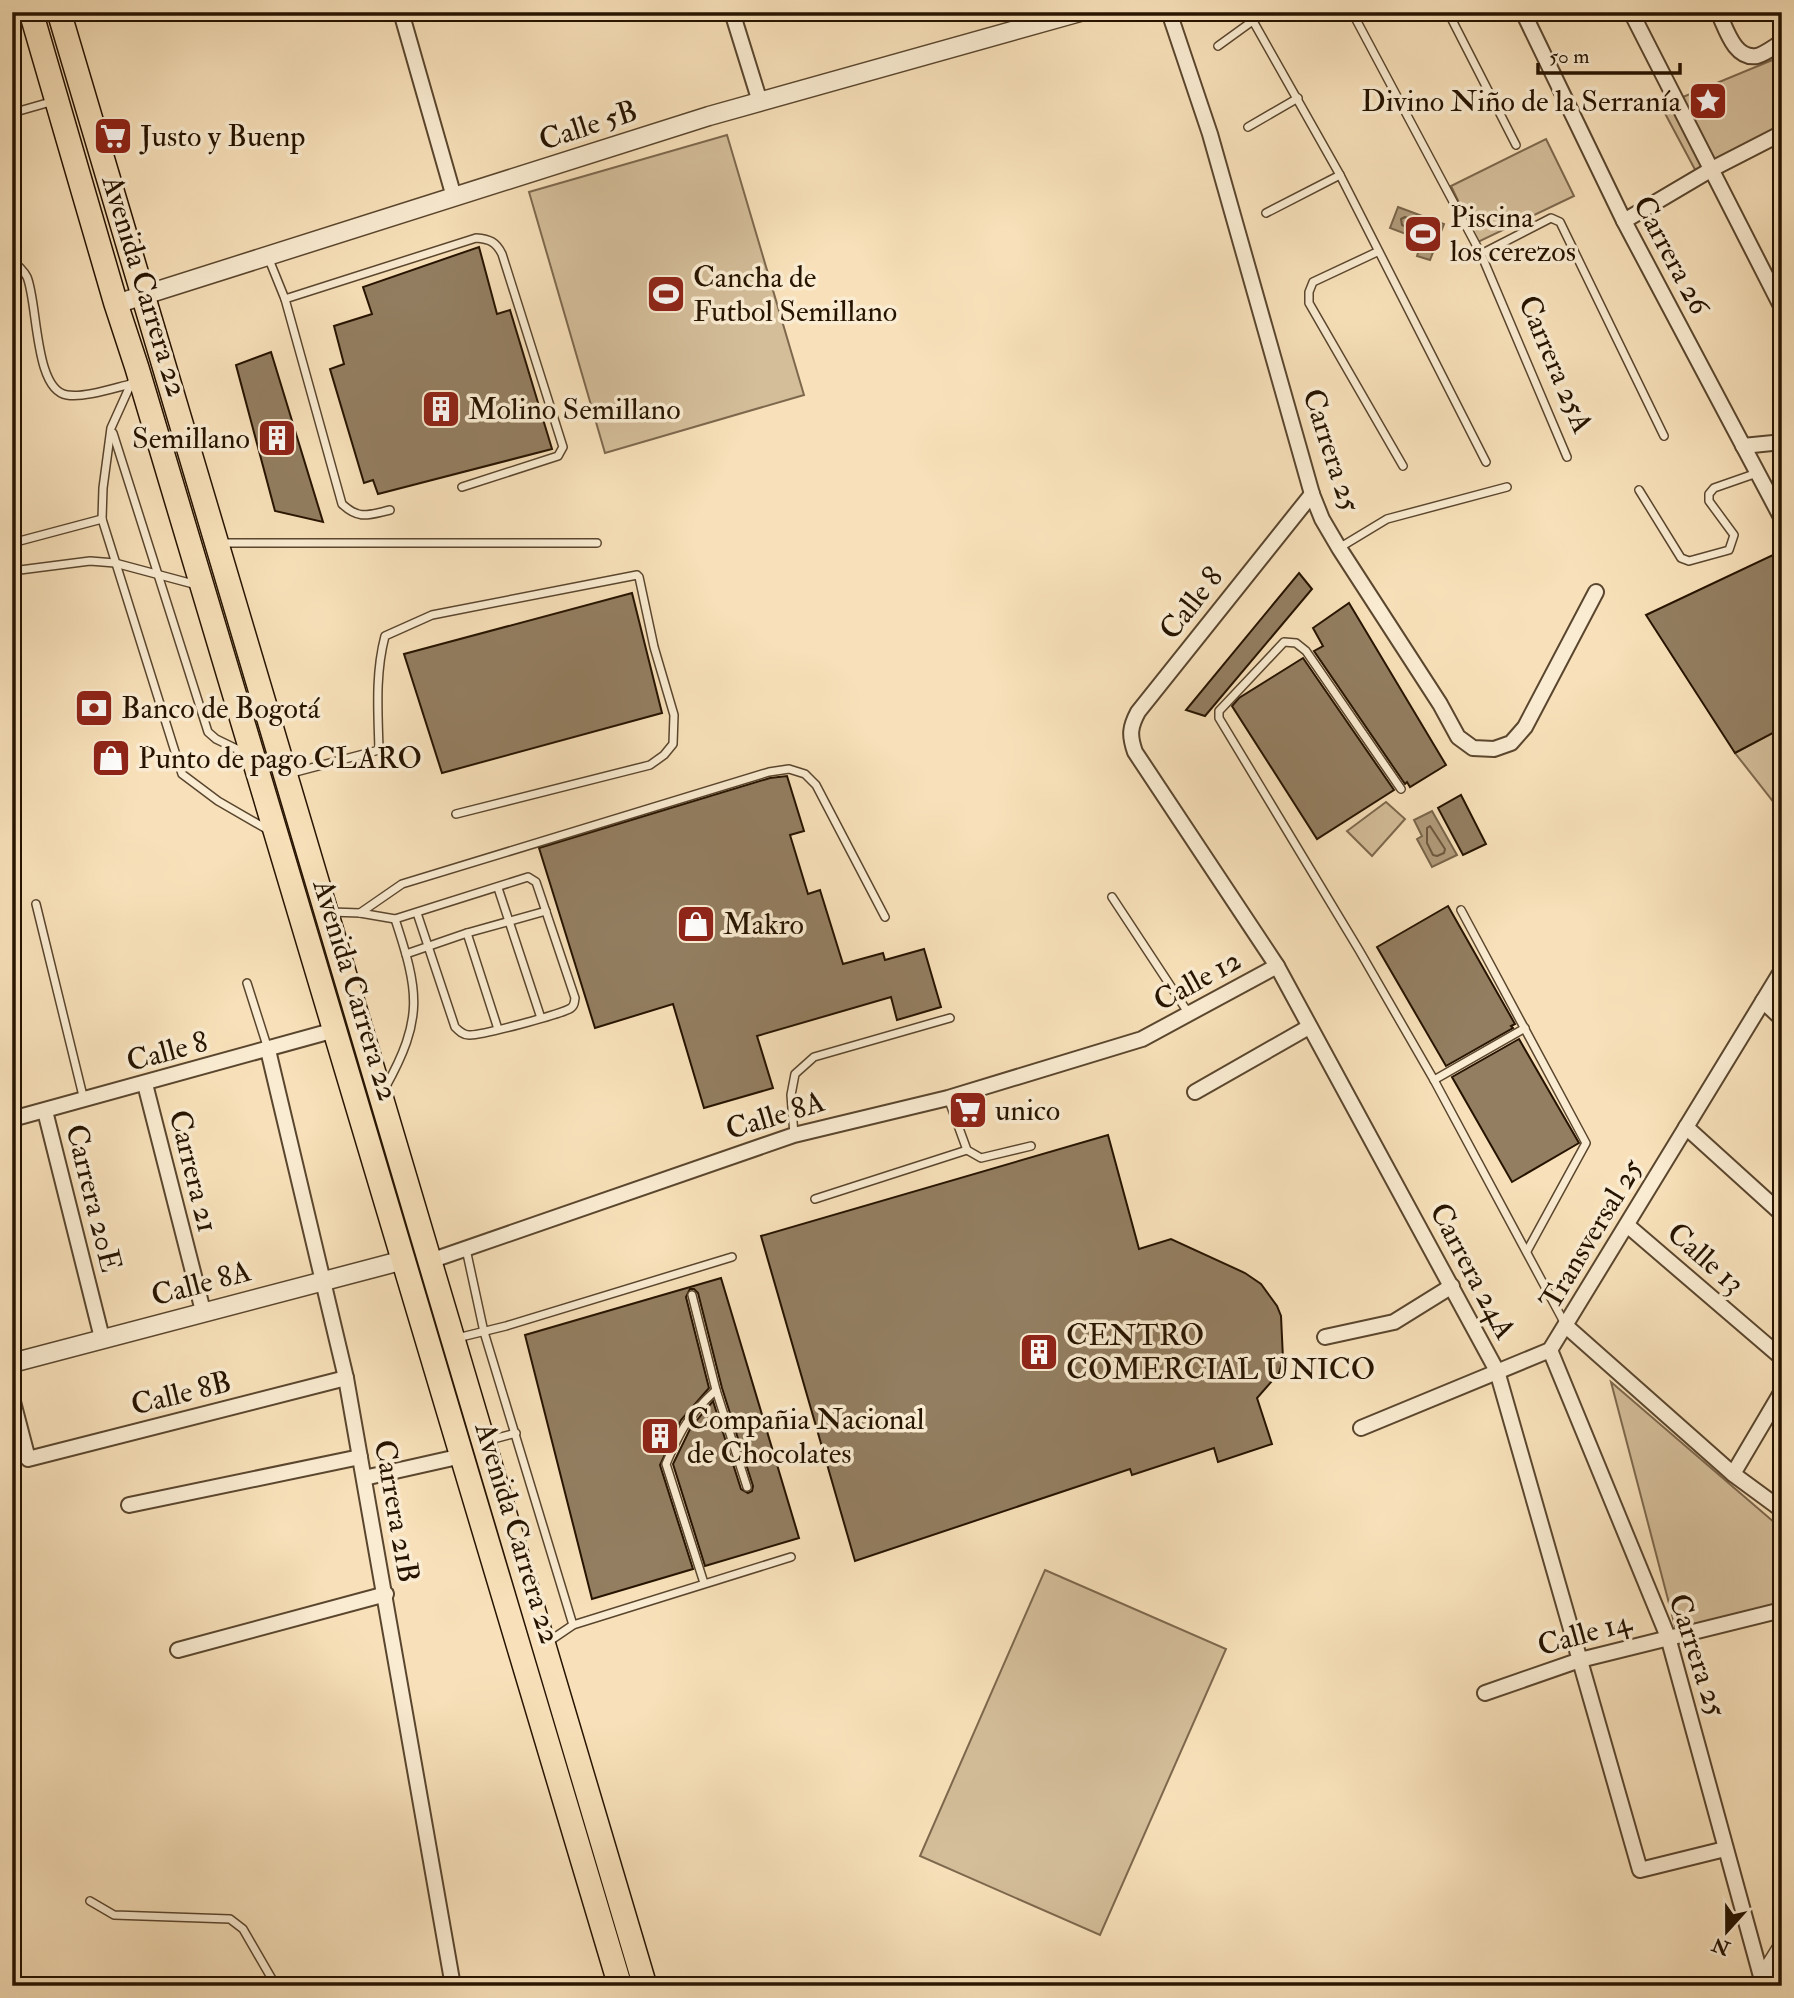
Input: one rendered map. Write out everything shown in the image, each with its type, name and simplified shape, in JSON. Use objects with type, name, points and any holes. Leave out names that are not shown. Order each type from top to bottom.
[{"type":"main road","name":"Avenida Carrera 22","points":[[31,12],[116,304],[134,376],[203,587],[621,1986]]},
{"type":"main road","name":"Avenida Carrera 22","points":[[59,12],[645,1986]]},
{"type":"street","points":[[401,12],[454,197]]},
{"type":"street","points":[[732,12],[760,102]]},
{"type":"street","name":"Calle 5B","points":[[116,304],[760,102],[1080,12]]},
{"type":"street","name":"Carrera 25","points":[[1169,12],[1210,134],[1312,494],[1322,519],[1339,548],[1440,704],[1458,737],[1473,748],[1494,749],[1511,743],[1525,727],[1595,592]]},
{"type":"street","name":"Carrera 26","points":[[1522,12],[1624,221],[1782,519]]},
{"type":"street","points":[[1631,12],[1782,308]]},
{"type":"street","points":[[1718,12],[1733,44],[1747,55],[1758,56],[1782,42]]},
{"type":"street","points":[[1624,221],[1712,169],[1781,136]]},
{"type":"street","points":[[1743,446],[1782,442]]},
{"type":"street","name":"Calle 8","points":[[1135,752],[1129,736],[1138,712],[1312,494]]},
{"type":"street","name":"Carrera 24A","points":[[1135,752],[1277,966],[1497,1371],[1640,1870],[1725,1849]]},
{"type":"street","name":"Calle 12","points":[[1142,1040],[1277,966]]},
{"type":"street","name":"Transversal 25","points":[[1361,1428],[1550,1350],[1782,970]]},
{"type":"street","points":[[1763,1001],[1782,1019]]},
{"type":"street","points":[[1195,1092],[1309,1027]]},
{"type":"street","name":"Calle 8","points":[[12,1119],[335,1030]]},
{"type":"street","name":"Calle 8A","points":[[430,1261],[794,1135],[948,1098],[1142,1040]]},
{"type":"street","name":"Carrera 21B","points":[[268,1050],[346,1378],[453,1986]]},
{"type":"street","name":"Carrera 21","points":[[145,1084],[203,1311]]},
{"type":"street","name":"Carrera 20E","points":[[45,1111],[102,1338]]},
{"type":"street","points":[[1686,1127],[1782,1214]]},
{"type":"street","name":"Calle 13","points":[[1627,1225],[1782,1359]]},
{"type":"street","name":"Calle 8A","points":[[12,1363],[404,1260]]},
{"type":"street","points":[[1325,1337],[1394,1321],[1452,1286]]},
{"type":"street","points":[[1566,1326],[1733,1474],[1782,1510]]},
{"type":"street","name":"Carrera 25","points":[[1550,1350],[1668,1637],[1763,1983]]},
{"type":"street","name":"Calle 8B","points":[[12,1398],[28,1460],[346,1378]]},
{"type":"street","points":[[1733,1474],[1782,1391]]},
{"type":"street","points":[[365,1478],[463,1456]]},
{"type":"street","points":[[129,1505],[360,1457]]},
{"type":"street","points":[[178,1650],[386,1594]]},
{"type":"street","name":"Calle 14","points":[[1485,1693],[1580,1660],[1668,1637],[1781,1613]]},
{"type":"street","points":[[1763,1983],[1782,1948]]},
{"type":"lane","points":[[1218,46],[1265,12]]},
{"type":"lane","name":"Carrera 25A","points":[[1352,12],[1481,254],[1567,457]]},
{"type":"lane","points":[[1448,12],[1516,145]]},
{"type":"lane","points":[[1253,21],[1340,175],[1486,462]]},
{"type":"lane","points":[[1248,127],[1298,98]]},
{"type":"lane","points":[[12,113],[58,100]]},
{"type":"lane","points":[[1266,213],[1340,175]]},
{"type":"lane","points":[[1481,254],[1550,218],[1560,222],[1664,436]]},
{"type":"lane","points":[[285,299],[476,238],[489,239],[497,244],[563,447],[558,456],[462,487]]},
{"type":"lane","points":[[1377,252],[1313,282],[1308,303],[1403,466]]},
{"type":"lane","points":[[268,256],[285,299],[342,504],[352,514],[367,516],[390,510]]},
{"type":"lane","points":[[12,261],[26,276],[46,376],[55,391],[76,395],[134,376]]},
{"type":"lane","points":[[134,376],[111,428],[103,488],[102,519],[115,563],[182,774],[218,801],[277,835]]},
{"type":"lane","points":[[111,428],[208,732],[216,739],[254,757]]},
{"type":"lane","points":[[1639,490],[1681,558],[1689,561],[1728,550],[1733,543],[1734,535],[1709,501],[1709,494],[1714,488],[1757,473]]},
{"type":"lane","points":[[1339,548],[1387,519],[1507,487]]},
{"type":"lane","points":[[12,543],[102,519]]},
{"type":"lane","points":[[217,543],[597,543]]},
{"type":"lane","points":[[12,571],[90,561],[115,563],[203,587]]},
{"type":"lane","points":[[285,775],[379,750],[377,683],[385,636],[432,615],[637,575],[654,648],[674,715],[673,744],[650,765],[456,814]]},
{"type":"lane","points":[[1401,789],[1306,651],[1296,643],[1284,642],[1219,711],[1219,718],[1434,1080],[1566,1326]]},
{"type":"lane","points":[[360,913],[402,884],[718,787],[789,769],[805,774],[816,785],[886,917]]},
{"type":"lane","points":[[326,912],[360,913],[395,919],[417,912],[498,888],[528,877],[533,878],[575,998],[571,1008],[498,1030],[468,1035],[455,1027],[417,912]]},
{"type":"lane","points":[[498,888],[541,1018]]},
{"type":"lane","points":[[1112,897],[1189,1015]]},
{"type":"lane","points":[[36,904],[84,1100]]},
{"type":"lane","points":[[1461,910],[1586,1143],[1527,1251]]},
{"type":"lane","points":[[406,954],[467,933],[546,911]]},
{"type":"lane","points":[[381,1096],[403,1056],[416,1001],[413,978],[395,919]]},
{"type":"lane","points":[[467,933],[498,1030]]},
{"type":"lane","points":[[247,983],[268,1050]]},
{"type":"lane","points":[[794,1135],[791,1095],[796,1074],[814,1058],[950,1018]]},
{"type":"lane","points":[[1434,1080],[1525,1028]]},
{"type":"lane","points":[[948,1098],[967,1150],[981,1158],[1031,1146]]},
{"type":"lane","points":[[815,1199],[967,1150]]},
{"type":"lane","points":[[466,1249],[484,1332],[573,1625]]},
{"type":"lane","points":[[453,1339],[732,1257]]},
{"type":"lane","points":[[692,1295],[716,1390],[747,1486]]},
{"type":"lane","points":[[704,1583],[666,1464],[678,1435],[693,1412],[716,1390]]},
{"type":"lane","points":[[483,1442],[516,1433]]},
{"type":"lane","points":[[543,1645],[573,1625],[791,1557]]},
{"type":"lane","points":[[90,1901],[114,1915],[230,1919],[243,1929],[276,1986]]},
{"type":"shaded area","points":[[1782,56],[1782,138],[1700,179],[1661,106]]},
{"type":"shaded area","name":"Cancha de Futbol Semillano","points":[[727,135],[804,395],[605,453],[529,192]]},
{"type":"shaded area","points":[[1546,139],[1574,196],[1478,242],[1451,186]]},
{"type":"shaded area","points":[[1782,728],[1782,813],[1735,753]]},
{"type":"shaded area","points":[[1386,802],[1405,819],[1372,856],[1347,831]]},
{"type":"shaded area","points":[[1611,1382],[1782,1529],[1782,1602],[1676,1630]]},
{"type":"shaded area","points":[[1045,1570],[1226,1649],[1100,1935],[920,1856]]},
{"type":"water","name":"Piscina los cerezos","points":[[1398,207],[1444,224],[1430,260],[1417,256],[1422,240],[1390,228]]},
{"type":"water","points":[[1432,811],[1457,855],[1432,867],[1417,839],[1422,836],[1414,820]]},
{"type":"building","name":"Molino Semillano","points":[[479,247],[497,314],[510,310],[552,449],[378,494],[373,480],[364,483],[330,369],[344,364],[334,326],[372,314],[363,287]]},
{"type":"building","name":"Semillano","points":[[271,352],[323,522],[275,511],[236,365]]},
{"type":"building","points":[[1775,554],[1782,566],[1782,728],[1735,753],[1646,615]]},
{"type":"building","points":[[1299,573],[1312,589],[1205,716],[1186,710]]},
{"type":"building","points":[[632,593],[662,713],[442,773],[404,654]]},
{"type":"building","points":[[1349,603],[1446,765],[1410,787],[1407,782],[1405,784],[1314,651],[1323,646],[1313,628]]},
{"type":"building","points":[[1303,658],[1394,790],[1317,839],[1232,706],[1239,698]]},
{"type":"building","name":"Makro","points":[[787,776],[804,831],[790,835],[808,894],[820,890],[843,964],[883,953],[885,960],[924,949],[941,1007],[897,1020],[891,997],[757,1036],[773,1088],[704,1108],[673,1004],[595,1028],[539,848],[770,778]]},
{"type":"building","points":[[1461,795],[1486,844],[1463,855],[1438,808]]},
{"type":"building","points":[[1448,906],[1515,1024],[1511,1026],[1513,1028],[1446,1066],[1377,947]]},
{"type":"building","points":[[1519,1039],[1579,1143],[1512,1182],[1452,1077]]},
{"type":"building","name":"CENTRO COMERCIAL UNICO","points":[[1108,1135],[1139,1249],[1171,1239],[1245,1273],[1261,1284],[1277,1306],[1281,1316],[1283,1359],[1279,1373],[1257,1398],[1272,1444],[1218,1462],[1214,1448],[1132,1475],[1130,1469],[855,1561],[761,1236]]},
{"type":"building","name":"Compañia Nacional de Chocolates","points":[[721,1278],[799,1538],[705,1566],[673,1464],[691,1427],[713,1401],[741,1489],[748,1493],[753,1486],[722,1388],[698,1293],[690,1289],[686,1297],[709,1388],[681,1420],[660,1465],[693,1569],[592,1599],[525,1335]]},
{"type":"place","name":"Divino Niño de la Serranía","points":[[1708,101]]},
{"type":"place","name":"Justo y Buenp","points":[[113,136]]},
{"type":"place","name":"Piscina los cerezos","points":[[1423,234]]},
{"type":"place","name":"Cancha de Futbol Semillano","points":[[666,294]]},
{"type":"place","name":"Molino Semillano","points":[[441,409]]},
{"type":"place","name":"Semillano","points":[[277,438]]},
{"type":"place","name":"Banco de Bogotá","points":[[94,708]]},
{"type":"place","name":"Punto de pago CLARO","points":[[111,758]]},
{"type":"place","name":"Makro","points":[[696,924]]},
{"type":"place","name":"unico","points":[[968,1110]]},
{"type":"place","name":"CENTRO COMERCIAL UNICO","points":[[1039,1352]]},
{"type":"place","name":"Compañia Nacional de Chocolates","points":[[660,1436]]}]
